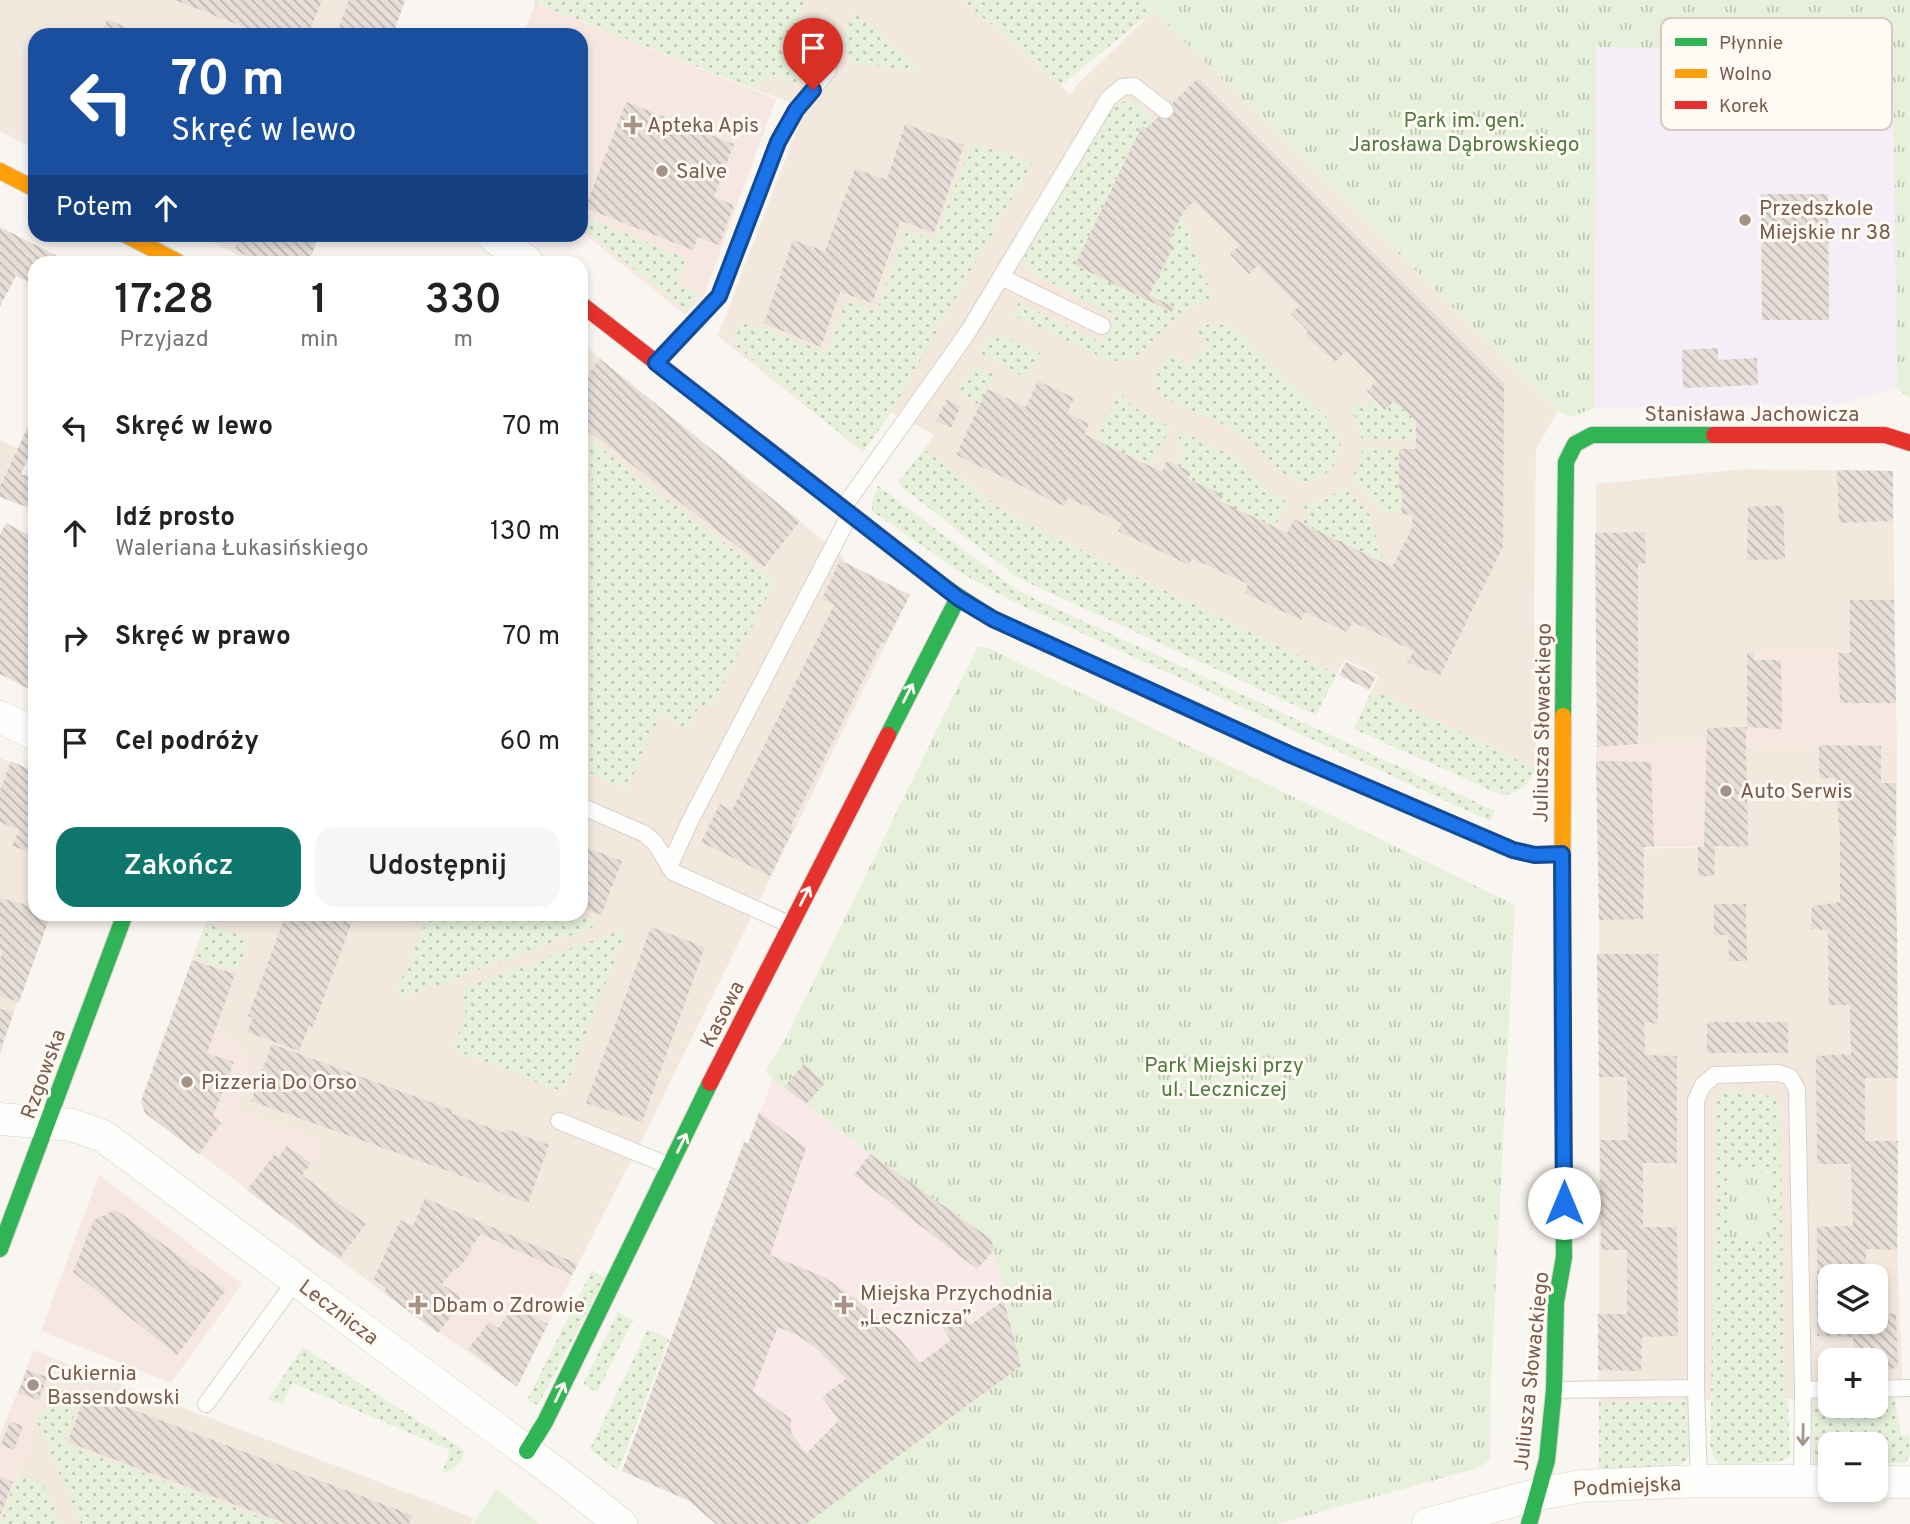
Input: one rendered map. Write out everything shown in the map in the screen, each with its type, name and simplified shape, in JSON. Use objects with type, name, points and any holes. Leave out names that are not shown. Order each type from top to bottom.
[{"type":"street","points":[[0,171],[28,185]]},
{"type":"street","points":[[139,242],[166,256]]},
{"type":"street","points":[[501,242],[519,256]]},
{"type":"street","points":[[588,310],[958,598],[993,619],[1363,786],[1513,850],[1535,855],[1562,854]]},
{"type":"street","name":"Stanisława Jachowicza","points":[[1592,435],[1885,435],[1910,443]]},
{"type":"street","name":"Juliusza Słowackiego","points":[[1529,1524],[1547,1460],[1554,1390],[1556,1302],[1564,1257],[1562,854],[1566,462],[1574,444],[1592,435]]},
{"type":"street","name":"Kasowa","points":[[527,1451],[545,1422],[670,1166],[958,598]]},
{"type":"street","points":[[0,717],[28,731]]},
{"type":"street","name":"Rzgowska","points":[[0,1250],[122,921]]},
{"type":"street","name":"Lecznicza","points":[[0,1119],[87,1129],[103,1136],[621,1524]]},
{"type":"street","name":"Podmiejska","points":[[1428,1524],[1539,1494],[1582,1486],[1699,1481],[1816,1481]]},
{"type":"street","points":[[1888,1482],[1910,1482]]},
{"type":"lane","points":[[656,363],[719,296],[778,142],[796,110],[828,70]]},
{"type":"lane","points":[[669,867],[846,511],[968,332],[1108,99],[1122,87],[1134,86],[1165,110]]},
{"type":"lane","points":[[1001,277],[1102,326]]},
{"type":"lane","points":[[588,809],[645,834],[655,843],[676,874],[791,925]]},
{"type":"lane","points":[[1699,1481],[1696,1388],[1696,1100],[1703,1085],[1715,1075],[1779,1073],[1790,1077],[1797,1089],[1803,1390],[1816,1481]]},
{"type":"lane","points":[[559,1121],[670,1166]]},
{"type":"lane","points":[[206,1404],[296,1280]]},
{"type":"lane","points":[[1554,1390],[1696,1388]]},
{"type":"lane","points":[[1888,1389],[1910,1388]]},
{"type":"lane","points":[[1803,1390],[1818,1389]]},
{"type":"shaded area","points":[[0,0],[405,0],[395,28],[28,28],[28,145],[0,131]]},
{"type":"shaded area","points":[[786,0],[963,0],[1061,85],[1069,96],[1153,11],[1558,411],[1536,449],[1536,769],[1372,690],[1379,676],[1345,659],[1337,674],[1007,514],[924,449],[935,435],[891,412],[863,452],[718,336],[805,108],[754,89]]},
{"type":"shaded area","points":[[535,3],[776,99],[705,293],[685,315],[588,237],[588,28],[526,28]]},
{"type":"shaded area","name":"Przedszkole Miejskie nr 38","points":[[1596,47],[1661,48],[1661,130],[1892,130],[1894,52],[1897,388],[1842,404],[1595,408]]},
{"type":"shaded area","points":[[212,242],[316,242],[311,256],[240,256]]},
{"type":"shaded area","points":[[588,349],[841,555],[846,563],[910,595],[578,1264],[384,1293],[275,1210],[318,1141],[239,1111],[235,1102],[249,1063],[218,1024],[235,974],[192,960],[206,921],[588,921]]},
{"type":"shaded area","points":[[0,440],[18,448],[0,485]]},
{"type":"shaded area","points":[[1743,469],[1893,471],[1895,653],[1747,727],[1746,739],[1597,747],[1596,484]]},
{"type":"shaded area","points":[[1747,653],[1895,653],[1897,747],[1746,747],[1747,847],[1644,847],[1596,761],[1597,747],[1745,739]]},
{"type":"shaded area","points":[[1746,747],[1897,747],[1897,1250],[1903,1397],[1888,1397],[1888,1348],[1818,1348],[1818,1398],[1599,1402],[1599,849],[1747,847]]},
{"type":"shaded area","points":[[0,758],[28,769],[28,921],[48,921],[0,1055]]},
{"type":"shaded area","points":[[192,960],[235,974],[218,1024],[249,1063],[235,1102],[239,1111],[318,1141],[318,1151],[311,1163],[275,1210],[145,1113],[141,1101]]},
{"type":"shaded area","name":"Miejska Przychodnia „Lecznicza”","points":[[773,1079],[870,1154],[991,1239],[1021,1366],[806,1524],[716,1524],[689,1501],[622,1471],[744,1142],[748,1143]]},
{"type":"shaded area","points":[[99,1175],[242,1284],[171,1383],[41,1331]]},
{"type":"shaded area","points":[[425,1198],[578,1264],[517,1387],[384,1293]]},
{"type":"shaded area","points":[[34,1350],[57,1360],[0,1523],[0,1436]]},
{"type":"shaded area","points":[[57,1360],[474,1518],[470,1524],[0,1524]]},
{"type":"green space","points":[[536,0],[805,0],[782,62],[795,71],[801,85],[770,76],[754,89],[535,3]]},
{"type":"green space","points":[[963,0],[1142,0],[1153,11],[1061,85]]},
{"type":"green space","name":"Park im. gen. Jarosława Dąbrowskiego","points":[[1142,0],[1910,0],[1910,398],[1897,388],[1892,18],[1661,18],[1661,48],[1596,47],[1595,408],[1570,417],[1558,411]]},
{"type":"green space","points":[[854,12],[923,71],[852,63],[845,44]]},
{"type":"green space","points":[[1126,101],[1138,104],[1154,121],[1146,129],[1141,127],[1075,265],[1172,312],[1174,307],[1149,295],[1173,245],[1168,242],[1182,216],[1214,301],[1201,303],[1181,312],[1140,354],[1123,362],[1106,359],[1011,316],[1019,302],[1101,343],[1115,315],[1028,271],[1024,259],[1107,112]]},
{"type":"green space","points":[[972,142],[1033,162],[891,412],[863,452],[733,343],[742,322],[827,352],[845,302],[877,310],[905,231],[935,239]]},
{"type":"green space","points":[[588,218],[686,258],[678,286],[701,293],[687,311],[588,233]]},
{"type":"green space","points":[[1209,324],[1225,325],[1237,330],[1333,424],[1340,438],[1340,450],[1331,469],[1311,481],[1299,481],[1289,477],[1240,433],[1166,399],[1156,391],[1156,374],[1173,353],[1187,365],[1208,344],[1195,330]]},
{"type":"green space","points":[[989,337],[1004,337],[1040,353],[1030,375],[1024,377],[983,355],[981,349]]},
{"type":"green space","points":[[976,365],[994,374],[980,405],[962,396],[959,389],[972,366]]},
{"type":"green space","points":[[1119,392],[1135,408],[1171,427],[1150,466],[1096,440]]},
{"type":"green space","points":[[1374,399],[1385,410],[1394,401],[1413,418],[1412,439],[1362,439],[1355,417],[1349,409],[1357,402],[1364,408]]},
{"type":"green space","points":[[1182,431],[1234,457],[1272,494],[1289,503],[1274,527],[1220,501],[1222,495],[1188,479],[1191,472],[1176,465],[1184,450],[1176,445]]},
{"type":"green space","points":[[588,438],[775,582],[711,708],[700,704],[688,730],[660,715],[627,789],[588,772],[588,484],[595,475],[588,469]]},
{"type":"green space","points":[[1363,447],[1399,449],[1399,489],[1403,490],[1401,512],[1382,512],[1351,478],[1358,467]]},
{"type":"green space","points":[[924,449],[1007,514],[1337,674],[1316,715],[1018,578],[901,486],[900,480]]},
{"type":"green space","points":[[878,486],[1018,591],[1495,811],[1490,821],[1012,601],[963,574],[872,511],[872,500]]},
{"type":"green space","points":[[1345,487],[1369,514],[1384,564],[1303,524],[1310,511],[1301,506],[1302,504],[1324,500]]},
{"type":"green space","name":"Park Miejski przy ul. Leczniczej","points":[[978,646],[986,647],[1515,905],[1491,1379],[1490,1459],[1478,1468],[1277,1524],[806,1524],[1021,1366],[991,1239],[870,1154],[773,1079],[766,1070],[786,1038]]},
{"type":"green space","points":[[1372,690],[1536,769],[1524,787],[1504,796],[1354,729]]},
{"type":"green space","points":[[588,918],[597,921],[596,926],[400,999],[397,990],[424,926],[412,921],[588,921]]},
{"type":"green space","points":[[208,921],[243,937],[247,948],[236,970],[195,958]]},
{"type":"green space","points":[[627,928],[564,1092],[452,1049],[465,1013],[466,1006],[461,989]]},
{"type":"green space","points":[[1720,1092],[1762,1094],[1776,1100],[1780,1105],[1785,1401],[1788,1401],[1790,1456],[1779,1462],[1721,1465],[1714,1459],[1710,1444],[1717,1099]]},
{"type":"green space","points":[[1729,1171],[1771,1172],[1770,1242],[1728,1240]]},
{"type":"green space","points":[[592,1270],[605,1278],[538,1405],[527,1400]]},
{"type":"green space","points":[[618,1312],[633,1320],[597,1392],[583,1385]]},
{"type":"green space","points":[[648,1329],[669,1339],[618,1471],[590,1449]]},
{"type":"green space","points":[[303,1347],[464,1450],[460,1462],[442,1474],[450,1450],[292,1383],[282,1404],[270,1401],[269,1397]]},
{"type":"green space","points":[[82,1394],[64,1443],[278,1524],[81,1524],[36,1419],[43,1411]]},
{"type":"green space","points":[[1888,1397],[1894,1397],[1901,1435],[1909,1435],[1910,1455],[1905,1463],[1888,1463],[1888,1432],[1818,1432],[1818,1463],[1813,1463],[1811,1399],[1818,1399],[1818,1418],[1888,1418]]},
{"type":"green space","points":[[1689,1401],[1689,1454],[1686,1461],[1677,1467],[1599,1469],[1599,1402]]},
{"type":"green space","points":[[17,1475],[43,1483],[62,1524],[0,1524]]},
{"type":"green space","points":[[496,1489],[540,1524],[473,1524]]},
{"type":"building","points":[[175,0],[322,0],[311,28],[246,28]]},
{"type":"building","points":[[349,0],[405,0],[395,28],[339,28]]},
{"type":"building","points":[[108,19],[127,28],[104,28]]},
{"type":"building","points":[[1198,78],[1504,383],[1503,547],[1440,676],[1407,662],[1414,651],[1353,622],[1347,632],[1305,612],[1301,620],[1244,593],[1248,584],[1192,558],[1189,565],[1118,531],[1122,523],[1068,498],[1064,506],[956,455],[987,389],[1026,407],[1038,381],[1074,398],[1067,413],[1089,424],[1084,434],[1162,472],[1167,461],[1191,472],[1188,479],[1223,495],[1220,501],[1287,533],[1294,519],[1392,567],[1412,528],[1413,515],[1401,514],[1403,490],[1399,490],[1399,449],[1416,449],[1416,421],[1394,401],[1385,410],[1367,391],[1376,381],[1346,351],[1335,362],[1305,335],[1308,331],[1291,314],[1299,306],[1258,265],[1249,274],[1230,254],[1240,245],[1194,201],[1184,211],[1168,242],[1174,245],[1149,295],[1174,307],[1172,312],[1075,265],[1142,126],[1146,129]]},
{"type":"building","name":"Salve","points":[[626,102],[734,144],[714,197],[734,205],[719,245],[698,237],[693,250],[588,209],[588,200]]},
{"type":"building","points":[[905,124],[964,145],[934,233],[901,221],[872,303],[840,292],[821,347],[764,323],[793,240],[825,251],[855,169],[887,180]]},
{"type":"building","points":[[1761,194],[1828,194],[1829,320],[1762,320]]},
{"type":"building","points":[[0,227],[57,256],[28,256],[28,282],[16,276],[0,306]]},
{"type":"building","points":[[237,242],[316,242],[311,256],[247,256],[235,249]]},
{"type":"building","points":[[1718,348],[1718,360],[1757,358],[1758,385],[1683,388],[1682,350]]},
{"type":"building","points":[[600,359],[800,521],[764,567],[588,430],[588,374]]},
{"type":"building","points":[[947,399],[961,406],[951,428],[936,421]]},
{"type":"building","points":[[28,427],[28,458],[21,474],[28,476],[28,507],[0,497],[0,486]]},
{"type":"building","points":[[1837,470],[1893,471],[1893,521],[1839,523]]},
{"type":"building","points":[[1783,505],[1785,559],[1747,560],[1748,507]]},
{"type":"building","points":[[6,523],[28,534],[28,688],[0,674],[0,535]]},
{"type":"building","points":[[1645,532],[1646,563],[1638,564],[1638,744],[1597,747],[1595,533]]},
{"type":"building","points":[[840,560],[910,595],[885,643],[882,642],[791,826],[794,827],[770,876],[701,842],[720,804],[732,810],[834,605],[822,599]]},
{"type":"building","points":[[1850,600],[1894,600],[1896,703],[1840,703],[1838,653],[1850,653]]},
{"type":"building","points":[[1747,653],[1754,653],[1754,660],[1781,660],[1782,729],[1747,727]]},
{"type":"building","points":[[1346,662],[1376,677],[1369,690],[1339,675]]},
{"type":"building","name":"Auto Serwis","points":[[1747,727],[1748,847],[1715,846],[1714,876],[1698,876],[1698,847],[1704,847],[1707,728]]},
{"type":"building","points":[[1819,745],[1881,746],[1881,783],[1896,783],[1896,836],[1893,836],[1898,1078],[1865,1078],[1865,1141],[1898,1141],[1897,1250],[1866,1249],[1866,1264],[1818,1264],[1818,1334],[1888,1334],[1888,1314],[1896,1314],[1898,1368],[1888,1369],[1888,1348],[1853,1348],[1853,1337],[1817,1336],[1817,1227],[1853,1226],[1851,1164],[1817,1164],[1816,1056],[1851,1054],[1850,1005],[1829,1005],[1828,930],[1811,929],[1812,906],[1840,902],[1840,837],[1835,778],[1819,778]]},
{"type":"building","points":[[11,761],[28,769],[28,852],[12,846],[19,830],[0,822],[0,791]]},
{"type":"building","points":[[1596,761],[1651,762],[1654,847],[1644,847],[1643,919],[1599,920]]},
{"type":"building","points":[[588,848],[622,861],[601,915],[588,910]]},
{"type":"building","points":[[0,898],[26,905],[28,900],[28,921],[48,921],[19,1002],[0,996],[0,960],[3,951],[0,950]]},
{"type":"building","points":[[1714,904],[1746,904],[1747,961],[1729,961],[1728,935],[1714,935]]},
{"type":"building","points":[[283,921],[352,921],[313,1027],[309,1026],[299,1051],[247,1032],[253,1018],[248,1016]]},
{"type":"building","points":[[651,927],[705,947],[642,1122],[586,1103]]},
{"type":"building","points":[[1597,954],[1658,954],[1658,1024],[1644,1022],[1645,1055],[1677,1056],[1677,1163],[1643,1163],[1643,1227],[1677,1227],[1678,1336],[1642,1337],[1641,1371],[1598,1370],[1598,1314],[1627,1314],[1627,1250],[1601,1250],[1600,1140],[1628,1140],[1627,1077],[1599,1077]]},
{"type":"building","name":"Pizzeria Do Orso","points":[[192,960],[235,974],[207,1053],[234,1062],[213,1116],[221,1123],[199,1154],[145,1113],[141,1101]]},
{"type":"building","points":[[0,1009],[14,1012],[0,1051]]},
{"type":"building","points":[[1707,1022],[1788,1022],[1788,1053],[1707,1053]]},
{"type":"building","points":[[272,1044],[452,1110],[452,1114],[505,1133],[506,1129],[549,1145],[528,1203],[492,1189],[493,1187],[251,1101]]},
{"type":"building","points":[[804,1064],[825,1083],[806,1104],[784,1087]]},
{"type":"building","name":"Miejska Przychodnia „Lecznicza”","points":[[759,1112],[806,1148],[770,1255],[824,1277],[855,1298],[899,1338],[920,1363],[951,1340],[938,1322],[957,1308],[970,1325],[1004,1300],[1021,1366],[806,1524],[716,1524],[689,1501],[622,1471],[744,1142],[748,1144]],"holes":[[[778,1327],[799,1336],[818,1350],[846,1379],[822,1397],[839,1420],[806,1454],[791,1432],[791,1419],[753,1391]]]},
{"type":"building","points":[[287,1146],[311,1163],[302,1175],[366,1224],[339,1259],[247,1190],[274,1155],[278,1158]]},
{"type":"building","points":[[870,1154],[991,1239],[994,1250],[977,1269],[854,1175]]},
{"type":"building","points":[[425,1198],[578,1264],[572,1275],[481,1234],[457,1270],[455,1268],[442,1284],[464,1300],[438,1333],[384,1293],[386,1288],[374,1279],[400,1220],[413,1226]]},
{"type":"building","points":[[116,1210],[226,1290],[177,1355],[73,1272],[94,1220]]},
{"type":"building","points":[[514,1307],[548,1324],[517,1387],[468,1349],[489,1322],[498,1328]]},
{"type":"building","name":"Cukiernia Bassendowski","points":[[27,1370],[47,1377],[39,1400],[18,1393]]},
{"type":"building","points":[[86,1392],[412,1515],[409,1524],[287,1524],[68,1442]]},
{"type":"building","points":[[10,1421],[23,1426],[14,1450],[1,1445]]},
{"type":"building","points":[[0,1477],[13,1482],[0,1515]]},
{"type":"traffic: fast","points":[[1563,716],[1566,462],[1575,444],[1592,435],[1714,435]]},
{"type":"traffic: fast","points":[[946,588],[993,619],[1288,754],[1409,805]]},
{"type":"traffic: fast","points":[[888,735],[958,598]]},
{"type":"traffic: fast","points":[[0,1249],[122,921]]},
{"type":"traffic: fast","points":[[1529,1524],[1547,1460],[1554,1390],[1556,1302],[1564,1257],[1562,1001]]},
{"type":"traffic: fast","points":[[527,1451],[545,1422],[710,1083]]},
{"type":"traffic: slow","points":[[0,171],[28,185]]},
{"type":"traffic: slow","points":[[139,242],[166,256]]},
{"type":"traffic: slow","points":[[1562,1001],[1563,716]]},
{"type":"traffic: jam","points":[[588,309],[946,588]]},
{"type":"traffic: jam","points":[[1714,435],[1885,435],[1910,443]]},
{"type":"traffic: jam","points":[[710,1083],[888,735]]},
{"type":"traffic: jam","points":[[1409,805],[1513,850],[1535,855],[1562,854]]},
{"type":"place","name":"Apteka Apis","points":[[633,125]]},
{"type":"place","name":"Salve","points":[[662,171]]},
{"type":"place","name":"Przedszkole Miejskie nr 38","points":[[1745,220]]},
{"type":"place","name":"Auto Serwis","points":[[1726,791]]},
{"type":"place","name":"Pizzeria Do Orso","points":[[187,1082]]},
{"type":"place","name":"Dbam o Zdrowie","points":[[418,1305]]},
{"type":"place","name":"Miejska Przychodnia „Lecznicza”","points":[[844,1305]]},
{"type":"place","name":"Cukiernia Bassendowski","points":[[33,1385]]},
{"type":"route","points":[[813,90],[796,110],[778,142],[719,296],[656,363],[958,598],[993,619],[1289,754],[1513,850],[1535,855],[1562,854],[1564,1203]]}]
